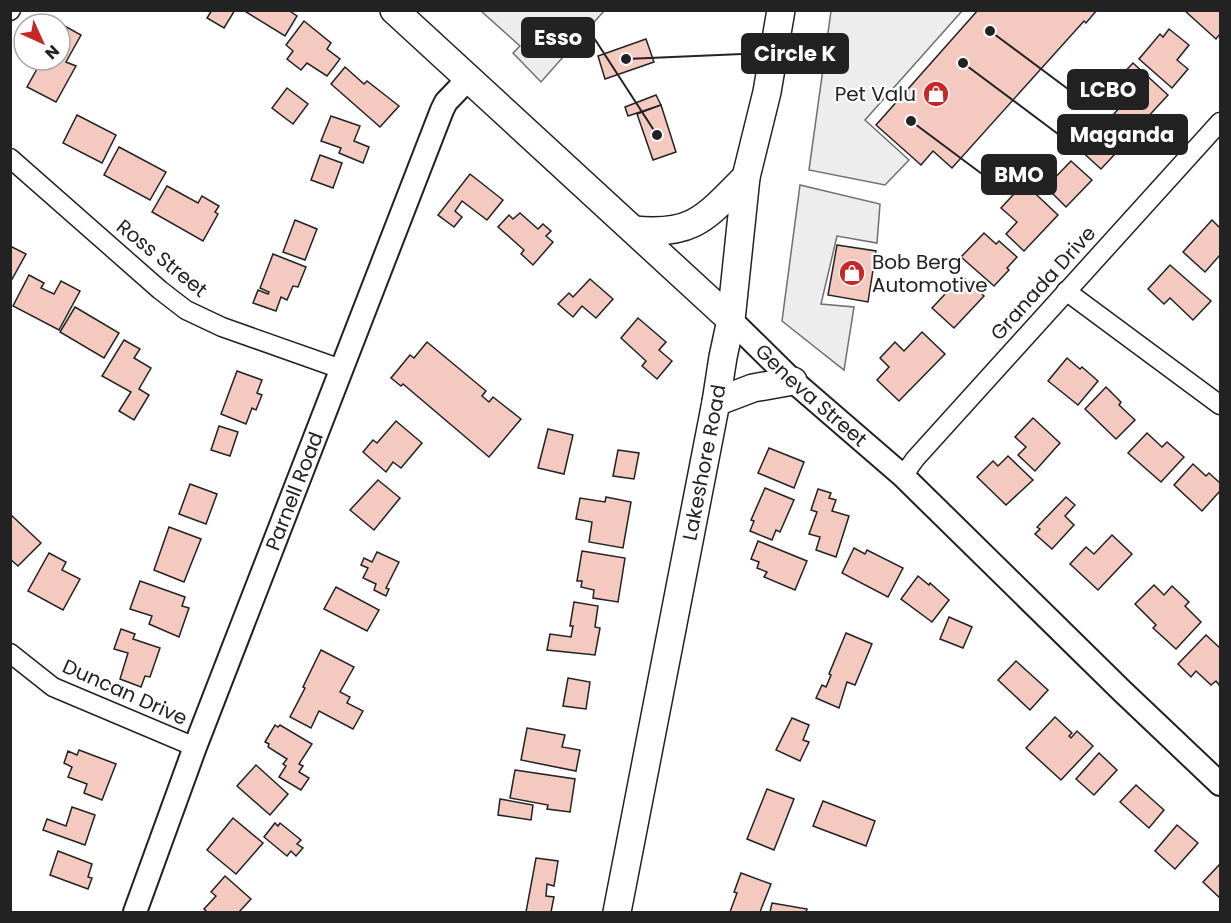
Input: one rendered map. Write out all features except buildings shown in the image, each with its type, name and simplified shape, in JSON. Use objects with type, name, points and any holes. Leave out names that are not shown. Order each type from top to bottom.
[{"type":"main road","name":"Geneva Street","points":[[394,10],[731,320]]},
{"type":"main road","name":"Lakeshore Road","points":[[617,912],[731,320],[746,177],[767,92],[780,10]]},
{"type":"main road","points":[[634,230],[657,232],[680,229],[701,220],[746,177]]},
{"type":"main road","points":[[716,402],[753,388],[793,381]]},
{"type":"street","name":"Parnell Road","points":[[135,912],[195,747],[442,110],[446,102],[469,78]]},
{"type":"street","name":"Granada Drive","points":[[903,476],[915,459],[1221,122]]},
{"type":"street","name":"Ross Street","points":[[10,158],[186,310],[222,327],[340,369]]},
{"type":"street","points":[[1066,291],[1221,405]]},
{"type":"street","name":"Geneva Street","points":[[731,320],[793,381],[903,476],[1122,691],[1221,784]]},
{"type":"street","name":"Duncan Drive","points":[[10,653],[53,687],[195,747]]},
{"type":"shaded area","points":[[481,11],[604,11],[541,82],[513,53],[520,46]]},
{"type":"shaded area","points":[[831,11],[962,11],[865,120],[909,160],[885,185],[809,170]]},
{"type":"shaded area","points":[[800,185],[880,204],[877,243],[837,236],[821,304],[854,307],[844,370],[782,321]]},
{"type":"place","name":"LCBO","points":[[990,31]]},
{"type":"place","name":"Circle K","points":[[626,59]]},
{"type":"place","name":"Maganda","points":[[963,63]]},
{"type":"place","name":"Pet Valu","points":[[936,94]]},
{"type":"place","name":"BMO","points":[[911,121]]},
{"type":"place","name":"Esso","points":[[657,135]]},
{"type":"place","name":"Bob Berg Automotive","points":[[852,273]]}]
